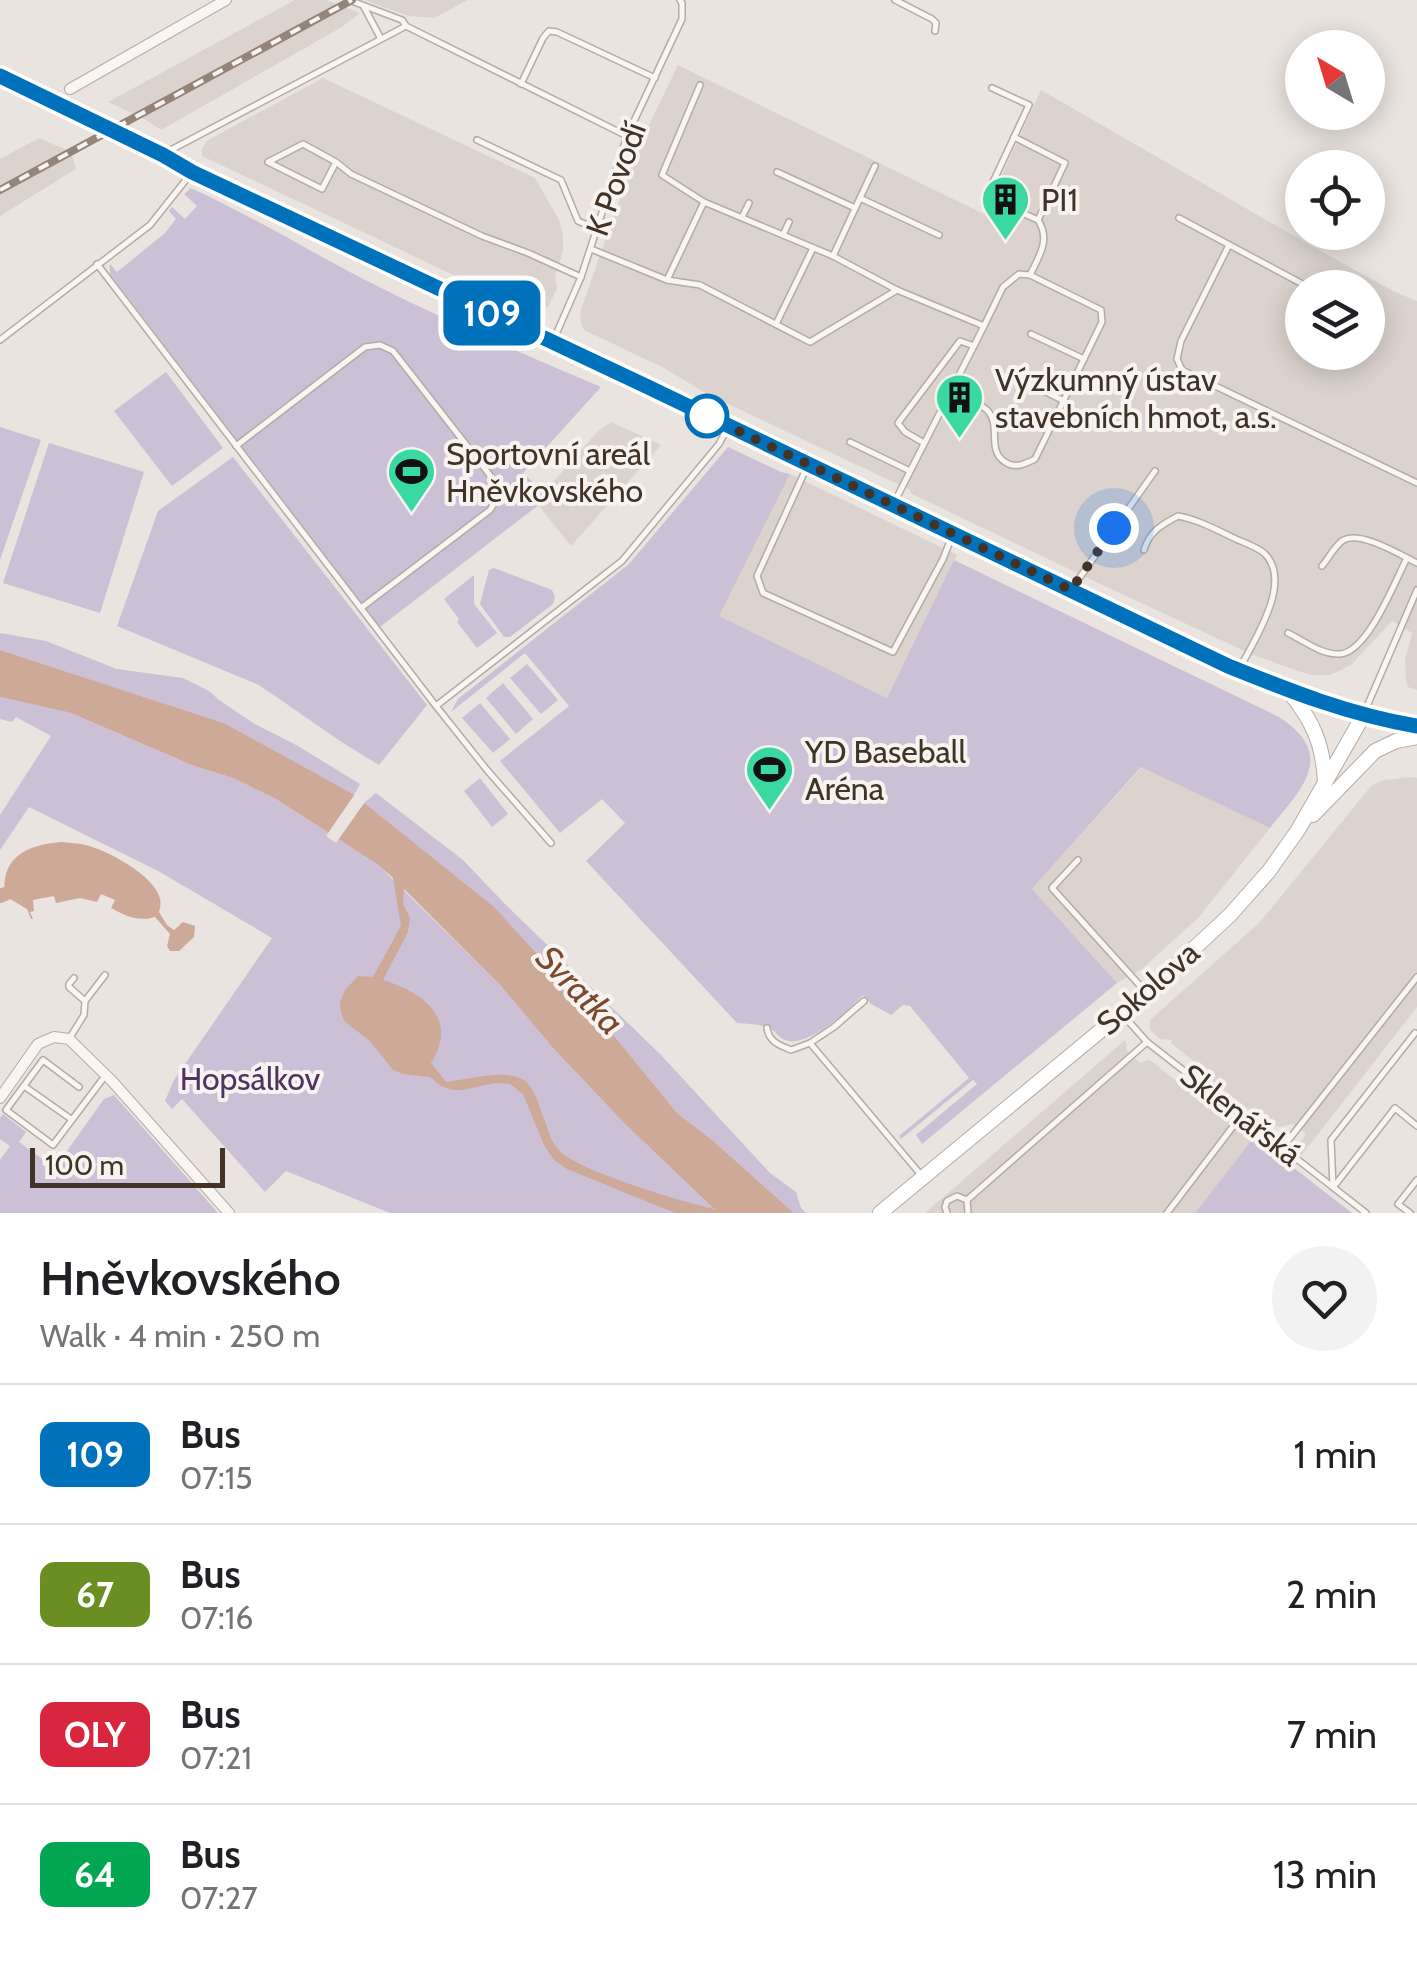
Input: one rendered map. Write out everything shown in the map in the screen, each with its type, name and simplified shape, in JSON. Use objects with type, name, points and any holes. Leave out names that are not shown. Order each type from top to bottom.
[{"type":"main road","points":[[0,76],[89,120]]},
{"type":"main road","points":[[119,134],[1239,670],[1289,692],[1363,716],[1417,726]]},
{"type":"street","points":[[70,88],[226,0]]},
{"type":"street","points":[[1289,692],[1319,738],[1326,782]]},
{"type":"street","name":"Sokolova","points":[[880,1213],[1146,993],[1230,915],[1298,830],[1363,716]]},
{"type":"street","points":[[1298,830],[1374,751],[1417,736]]},
{"type":"street","points":[[0,1098],[38,1044],[54,1037],[69,1039],[106,1075],[228,1213]]},
{"type":"lane","points":[[349,0],[402,20],[406,26],[628,136]]},
{"type":"lane","name":"K Povodí","points":[[553,342],[581,277],[628,136],[682,19],[680,0]]},
{"type":"lane","points":[[896,0],[932,19],[935,31]]},
{"type":"lane","points":[[363,5],[381,39]]},
{"type":"lane","points":[[163,155],[406,26]]},
{"type":"lane","points":[[522,84],[549,31],[656,78]]},
{"type":"lane","points":[[700,85],[662,175],[704,202],[984,326]]},
{"type":"lane","points":[[992,88],[1028,104],[986,197],[1038,220],[1044,230],[1045,241],[1030,275]]},
{"type":"lane","points":[[1014,137],[1065,162],[1038,220]]},
{"type":"lane","points":[[477,140],[560,180],[578,221],[597,230]]},
{"type":"lane","points":[[336,162],[322,189],[268,162],[303,144],[336,162],[351,174],[482,236],[581,277]]},
{"type":"lane","points":[[833,256],[874,166]]},
{"type":"lane","points":[[0,340],[150,225],[192,172]]},
{"type":"lane","points":[[777,172],[855,208]]},
{"type":"lane","points":[[860,198],[939,235]]},
{"type":"lane","points":[[666,280],[704,202]]},
{"type":"lane","points":[[742,217],[749,202]]},
{"type":"lane","points":[[1178,218],[1285,275]]},
{"type":"lane","points":[[783,235],[789,222]]},
{"type":"lane","points":[[1229,245],[1181,342],[1177,359],[1182,370],[1417,482]]},
{"type":"lane","points":[[776,324],[813,248]]},
{"type":"lane","points":[[591,249],[666,280],[700,286],[810,342],[898,290]]},
{"type":"lane","points":[[97,264],[436,706],[551,844]]},
{"type":"lane","points":[[894,505],[910,470],[1003,288],[1019,274],[1030,275],[1101,310],[1102,322],[1035,459],[1013,466],[1002,461],[996,454],[993,420],[986,409],[950,392]]},
{"type":"lane","points":[[1031,334],[1084,359]]},
{"type":"lane","points":[[924,443],[898,423],[960,341],[974,346]]},
{"type":"lane","points":[[236,446],[366,347],[380,345],[393,350],[496,484],[497,499],[490,510],[361,608]]},
{"type":"lane","points":[[1016,377],[1064,400]]},
{"type":"lane","points":[[436,706],[622,562],[719,444],[729,426]]},
{"type":"lane","points":[[850,442],[910,470]]},
{"type":"lane","points":[[808,464],[757,576],[764,593],[893,652],[953,533]]},
{"type":"lane","points":[[1071,590],[1155,471]]},
{"type":"lane","points":[[1144,550],[1157,526],[1178,516],[1194,519],[1262,552],[1270,562],[1275,574],[1275,594],[1239,670]]},
{"type":"lane","points":[[1322,566],[1343,540],[1352,537],[1417,563]]},
{"type":"lane","points":[[1288,633],[1322,651],[1349,652],[1361,642],[1407,558]]},
{"type":"lane","points":[[1363,716],[1414,606],[1417,590]]},
{"type":"lane","points":[[1078,860],[1052,888],[1146,993]]},
{"type":"lane","points":[[69,1039],[84,1015],[84,1001],[105,975]]},
{"type":"lane","points":[[1283,1147],[1417,977]]},
{"type":"lane","points":[[74,978],[70,987],[84,1001]]},
{"type":"lane","points":[[768,1028],[768,1036],[774,1042],[791,1050],[834,1028],[864,1001]]},
{"type":"lane","name":"Sklenářská","points":[[1121,1013],[1147,1042],[1366,1213]]},
{"type":"lane","points":[[1333,1187],[1331,1140],[1415,1033]]},
{"type":"lane","points":[[967,1200],[1147,1042]]},
{"type":"lane","points":[[810,1043],[923,1178]]},
{"type":"lane","points":[[79,1087],[42,1060],[6,1110],[53,1145],[106,1075]]},
{"type":"lane","points":[[24,1086],[71,1118]]},
{"type":"lane","points":[[1333,1187],[1395,1108],[1417,1126]]},
{"type":"lane","points":[[1167,1213],[1241,1116]]},
{"type":"lane","points":[[1410,1213],[1398,1204],[1417,1180]]},
{"type":"lane","points":[[946,1213],[950,1198],[961,1196],[967,1200]]},
{"type":"lane","points":[[967,1200],[968,1213]]},
{"type":"shaded area","points":[[295,0],[326,0],[360,13],[161,130],[108,102]]},
{"type":"shaded area","points":[[364,0],[468,0],[434,18],[409,16]]},
{"type":"shaded area","points":[[678,65],[984,214],[1041,90],[1285,231],[1285,250],[1319,250],[1355,270],[1285,270],[1285,370],[1385,370],[1385,287],[1417,301],[1417,690],[1408,687],[1406,681],[1405,660],[1412,633],[1392,621],[1351,665],[1330,675],[1304,673],[1253,655],[707,394],[664,368],[584,330],[580,313],[639,145]]},
{"type":"shaded area","points":[[323,78],[535,178],[559,220],[563,235],[563,251],[555,276],[557,289],[548,307],[534,313],[202,156],[208,140]]},
{"type":"shaded area","points":[[39,138],[71,152],[76,169],[0,216],[0,159]]},
{"type":"shaded area","points":[[611,422],[661,445],[571,546],[539,506],[553,495],[546,490],[598,431]]},
{"type":"shaded area","points":[[790,474],[957,555],[887,698],[718,616]]},
{"type":"shaded area","points":[[0,650],[224,723],[353,794],[494,907],[598,1016],[677,1113],[794,1213],[675,1213],[567,1169],[554,1160],[523,1094],[510,1084],[453,1090],[430,1077],[393,1070],[370,1041],[345,1022],[340,1002],[358,976],[373,977],[401,926],[393,878],[276,799],[233,778],[194,766],[71,713],[0,697]],"holes":[[[404,889],[501,986],[624,1123],[714,1209],[573,1161],[555,1146],[533,1092],[522,1079],[496,1075],[446,1082],[431,1063],[441,1033],[433,1010],[412,992],[383,980],[408,932],[410,918],[403,904]]]},
{"type":"shaded area","points":[[1142,767],[1270,828],[1199,917],[1142,969],[1117,983],[1032,889]]},
{"type":"shaded area","points":[[1417,778],[1417,1007],[1301,1156],[1298,1146],[1306,1134],[1293,1124],[1279,1127],[1266,1123],[1213,1082],[1211,1075],[1172,1040],[1160,1039],[1150,1030],[1150,1020],[1260,922],[1372,785]]},
{"type":"shaded area","points":[[61,842],[96,848],[136,870],[156,890],[161,901],[159,912],[167,925],[174,930],[183,922],[195,926],[194,937],[179,951],[170,951],[170,934],[155,917],[138,918],[122,913],[111,908],[115,900],[101,894],[97,902],[80,898],[56,903],[54,896],[33,900],[31,919],[27,909],[5,896],[7,872],[27,850]]},
{"type":"shaded area","points":[[1125,1040],[1126,1050],[1140,1063],[1151,1061],[1254,1137],[1195,1213],[925,1213]]},
{"type":"green space","points":[[191,188],[410,302],[601,387],[523,473],[553,494],[380,627],[110,274],[110,264],[117,272],[165,233],[176,219],[169,211],[172,207],[185,219],[197,206],[184,194]]},
{"type":"green space","points":[[166,372],[223,448],[172,486],[114,411]]},
{"type":"green space","points":[[0,427],[41,440],[0,560]]},
{"type":"green space","points":[[49,443],[144,472],[100,613],[3,583]]},
{"type":"green space","points":[[728,447],[790,474],[719,616],[887,698],[954,560],[1279,717],[1307,745],[1309,771],[1303,785],[1270,828],[1141,767],[1032,889],[1117,983],[922,1144],[916,1135],[977,1084],[973,1080],[901,1139],[899,1136],[969,1078],[910,1006],[903,1005],[891,1015],[863,995],[829,1025],[798,1041],[780,1038],[766,1027],[737,1023],[586,861],[625,823],[602,799],[560,833],[500,761],[569,706],[525,653],[451,712],[458,699],[629,564]]},
{"type":"green space","points":[[233,457],[427,705],[379,765],[259,685],[117,626],[158,511]]},
{"type":"green space","points":[[494,568],[552,590],[555,597],[553,604],[510,637],[504,637],[480,604],[489,570]]},
{"type":"green space","points":[[474,575],[474,604],[497,633],[477,648],[444,599]]},
{"type":"green space","points":[[0,633],[46,641],[117,669],[183,678],[360,784],[354,795],[224,723],[0,650]]},
{"type":"green space","points":[[527,664],[558,700],[541,714],[510,678]]},
{"type":"green space","points":[[503,683],[533,719],[516,734],[486,698]]},
{"type":"green space","name":"Hopsálkov","points":[[0,697],[71,713],[194,766],[233,778],[276,799],[377,864],[501,986],[624,1123],[718,1213],[390,1213],[286,1171],[265,1192],[182,1099],[172,1109],[165,1101],[174,1080],[272,938],[160,872],[29,807],[0,850],[0,815],[51,736],[16,717],[12,722],[0,719]]},
{"type":"green space","points":[[480,703],[510,739],[493,753],[462,718]]},
{"type":"green space","points":[[480,778],[508,814],[492,827],[464,791]]},
{"type":"green space","points":[[376,793],[463,860],[661,1055],[770,1173],[796,1192],[806,1213],[794,1213],[677,1113],[598,1016],[364,803]]},
{"type":"green space","points":[[114,1095],[218,1213],[0,1213],[0,1160],[10,1146],[0,1139],[3,1114],[26,1132],[19,1142],[55,1168],[104,1099]]},
{"type":"green space","points":[[1254,1137],[1352,1213],[1195,1213]]},
{"type":"pier","points":[[357,791],[367,799],[336,843],[326,836]]},
{"type":"waterway","points":[[0,896],[5,894]]},
{"type":"tunnel","points":[[89,120],[119,134]]},
{"type":"railway","points":[[0,190],[352,0]]},
{"type":"bus line","name":"109","points":[[0,76],[192,172],[1228,666],[1289,692],[1363,716],[1417,726]]},
{"type":"place","name":"PI1","points":[[1006,242]]},
{"type":"place","name":"Výzkumný ústav stavebních hmot, a.s.","points":[[960,440]]},
{"type":"place","name":"Sportovní areál Hněvkovského","points":[[411,514]]},
{"type":"place","name":"YD Baseball Aréna","points":[[770,812]]},
{"type":"route","points":[[707,416],[1071,590],[1114,528]]},
{"type":"water label","name":"Svratka","points":[[580,990]]}]
